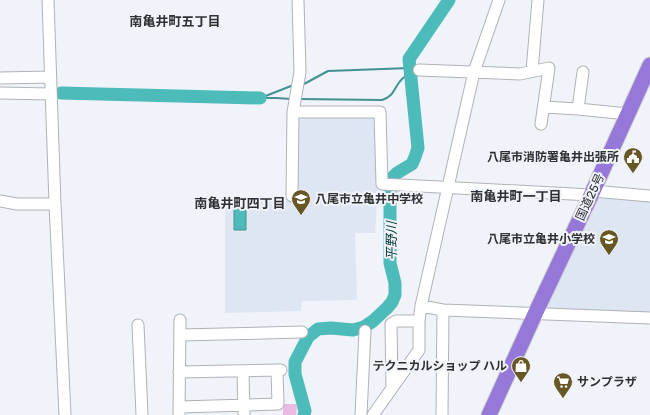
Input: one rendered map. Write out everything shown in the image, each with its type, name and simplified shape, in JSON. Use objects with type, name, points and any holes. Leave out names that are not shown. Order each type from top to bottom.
[{"type":"highway","name":"国道25号","points":[[489,415],[649,69]]},
{"type":"street","points":[[48,0],[55,204],[65,415]]},
{"type":"street","points":[[292,196],[293,112],[300,72],[298,0]]},
{"type":"street","points":[[373,415],[419,350],[419,321],[421,306],[474,72],[499,0]]},
{"type":"street","points":[[532,71],[538,0]]},
{"type":"street","points":[[419,70],[520,74],[549,68],[541,124]]},
{"type":"street","points":[[578,109],[583,72]]},
{"type":"street","points":[[0,78],[50,77]]},
{"type":"street","points":[[0,93],[51,94]]},
{"type":"street","points":[[544,107],[628,114]]},
{"type":"street","points":[[293,112],[380,112],[382,184],[650,196]]},
{"type":"street","points":[[0,201],[17,204],[55,204]]},
{"type":"street","points":[[421,306],[442,310],[650,318]]},
{"type":"street","points":[[442,310],[442,415]]},
{"type":"street","points":[[179,372],[279,370],[278,404],[244,410],[179,411],[179,372],[180,320]]},
{"type":"street","points":[[392,387],[391,324],[396,320],[419,321]]},
{"type":"street","points":[[138,325],[142,415]]},
{"type":"street","points":[[361,415],[365,331]]},
{"type":"street","points":[[180,335],[302,332]]},
{"type":"street","points":[[243,371],[244,410]]},
{"type":"shaded area","name":"八尾市立亀井中学校","points":[[300,114],[373,115],[377,119],[378,189],[375,233],[355,233],[357,300],[302,301],[301,311],[225,313],[225,199],[294,198],[296,118]]},
{"type":"shaded area","name":"八尾市立亀井小学校","points":[[596,198],[650,201],[650,317],[543,311]]},
{"type":"shaded area","points":[[283,404],[296,404],[296,415],[283,415]]},
{"type":"water","points":[[246,204],[246,230],[234,230],[234,205]]},
{"type":"waterway","name":"平野川","points":[[304,415],[305,411],[295,374],[295,362],[308,337],[318,329],[331,328],[353,330],[364,327],[387,308],[395,295],[395,283],[390,263],[391,179],[397,173],[412,164],[418,148],[409,59],[449,0]]},
{"type":"waterway","points":[[301,84],[304,84],[328,71],[410,68]]},
{"type":"waterway","points":[[299,99],[382,100],[390,96],[399,82],[410,73]]},
{"type":"waterway","points":[[263,97],[295,85]]},
{"type":"waterway","points":[[61,93],[260,98]]},
{"type":"waterway","points":[[260,98],[291,99]]},
{"type":"place","name":"八尾市消防署亀井出張所","points":[[633,174]]},
{"type":"place","name":"八尾市立亀井中学校","points":[[301,216]]},
{"type":"place","name":"八尾市立亀井小学校","points":[[609,256]]},
{"type":"place","name":"テクニカルショップ ハル","points":[[521,383]]},
{"type":"place","name":"サンプラザ","points":[[563,399]]},
{"type":"district","name":"南亀井町五丁目","points":[[175,21]]},
{"type":"district","name":"南亀井町一丁目","points":[[516,196]]},
{"type":"district","name":"南亀井町四丁目","points":[[240,203]]}]
